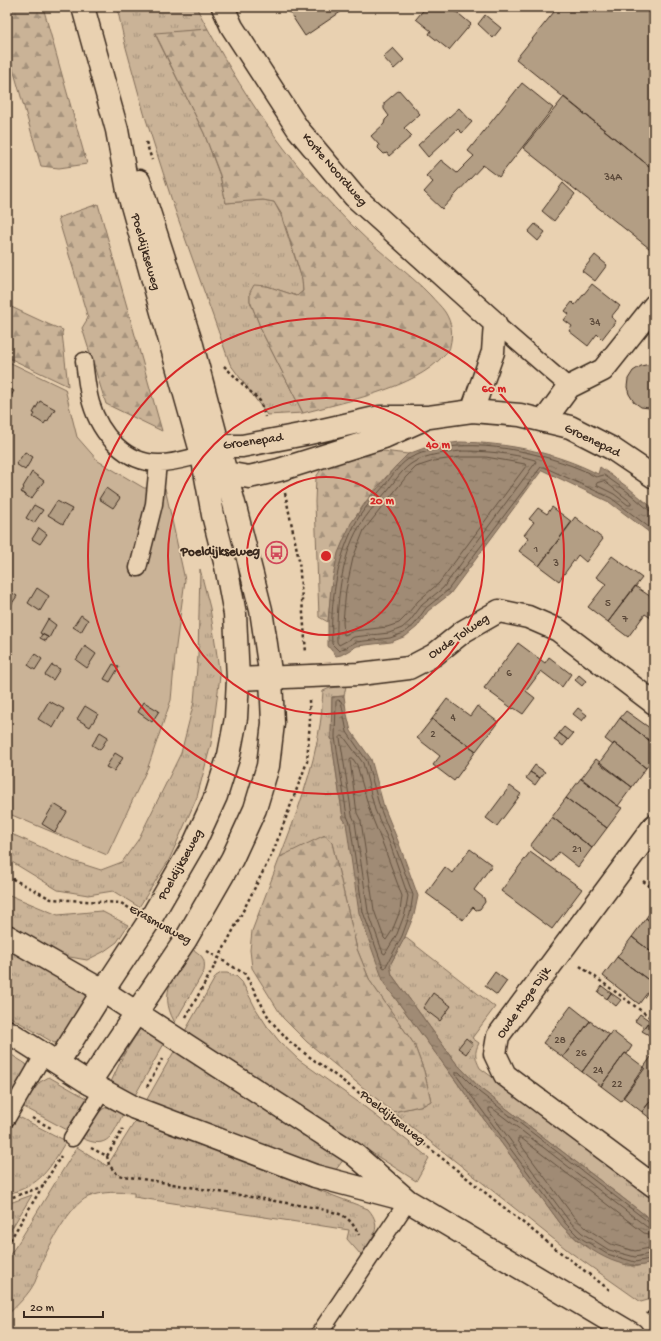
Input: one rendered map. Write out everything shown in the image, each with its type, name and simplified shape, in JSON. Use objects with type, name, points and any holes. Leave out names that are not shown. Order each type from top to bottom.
[{"type":"street","name":"Poeldijkseweg","points":[[51,1059],[103,991],[151,918],[195,842],[216,796],[230,755],[236,718],[238,679],[235,614],[226,566],[213,515],[210,450],[128,191],[117,130],[83,7]]},
{"type":"street","name":"Korte Noordweg","points":[[223,7],[232,27],[298,129],[354,196],[495,324]]},
{"type":"street","points":[[544,421],[569,387],[603,370],[654,306]]},
{"type":"street","points":[[472,411],[493,352],[495,324]]},
{"type":"street","name":"Groenepad","points":[[429,417],[384,437],[279,470],[250,477],[226,473],[210,450],[242,446],[305,434],[380,416],[429,417],[472,411],[520,415],[570,427],[611,448],[654,478]]},
{"type":"street","points":[[96,1086],[137,1012],[186,939],[232,859],[255,808],[268,766],[273,723],[271,678],[260,610],[226,473]]},
{"type":"street","name":"Oude Tolweg","points":[[238,679],[360,674],[409,668],[434,655],[464,630],[499,611],[528,617],[558,630],[654,704]]},
{"type":"street","name":"Oude Hoge Dijk","points":[[654,826],[498,1036],[495,1054],[505,1075],[654,1186]]},
{"type":"street","points":[[7,936],[137,1012],[354,1154],[408,1200],[632,1334]]},
{"type":"street","points":[[7,1031],[51,1059],[135,1108],[315,1176],[408,1200]]},
{"type":"lane","name":"Korte Noordweg","points":[[495,324],[569,387]]},
{"type":"lane","points":[[84,361],[91,404],[100,425],[118,448],[130,456],[158,464],[172,462],[210,450]]},
{"type":"lane","points":[[138,568],[154,504],[158,464]]},
{"type":"lane","points":[[10,1113],[51,1059]]},
{"type":"lane","points":[[72,1138],[96,1086]]},
{"type":"lane","points":[[319,1334],[408,1200]]},
{"type":"path","name":"Erasmusweg","points":[[7,876],[51,899],[121,903],[151,918]]},
{"type":"path","name":"Erasmusweg","points":[[186,939],[219,958]]},
{"type":"path","points":[[560,952],[654,1020]]},
{"type":"path","points":[[219,958],[107,1156],[109,1165],[118,1176],[291,1204],[337,1214],[348,1219],[353,1224],[367,1262]]},
{"type":"path","name":"Poeldijkseweg","points":[[219,958],[244,974],[270,1020],[292,1044],[369,1100],[550,1244],[616,1294]]},
{"type":"path","points":[[10,1113],[72,1138],[107,1156]]},
{"type":"path","points":[[7,1245],[72,1138]]},
{"type":"path","points":[[7,1199],[44,1186]]},
{"type":"path","points":[[647,1314],[654,1306]]},
{"type":"path","points":[[641,1310],[654,1318]]},
{"type":"green space","points":[[7,7],[43,7],[87,164],[59,168],[41,166],[7,48]]},
{"type":"green space","points":[[117,7],[196,7],[208,29],[155,34],[204,133],[220,176],[226,203],[263,200],[274,202],[281,215],[302,279],[303,291],[297,296],[267,286],[250,292],[250,301],[263,334],[303,413],[267,415],[230,364],[174,207],[144,113],[125,44]]},
{"type":"green space","points":[[208,29],[223,57],[257,110],[275,136],[314,185],[357,230],[422,287],[445,312],[451,329],[450,347],[447,353],[431,367],[415,377],[378,392],[358,399],[303,413],[263,334],[250,301],[250,292],[254,285],[267,286],[297,296],[303,291],[302,279],[282,215],[274,202],[263,200],[226,203],[220,175],[204,133],[155,33]]},
{"type":"green space","points":[[98,204],[162,431],[106,404],[82,328],[88,318],[58,218]]},
{"type":"green space","points":[[7,305],[63,330],[62,333],[68,386],[7,357]]},
{"type":"green space","points":[[7,361],[65,389],[77,437],[98,461],[144,488],[165,488],[185,580],[176,646],[171,700],[148,767],[107,855],[7,813]]},
{"type":"green space","points":[[374,450],[408,454],[377,487],[359,512],[344,539],[335,570],[328,622],[319,617],[315,502],[316,477],[322,468]]},
{"type":"green space","points":[[200,569],[210,608],[220,676],[211,744],[197,797],[169,860],[139,907],[113,891],[88,895],[58,890],[7,859],[7,832],[73,861],[101,870],[122,862],[138,840],[181,753],[194,702],[198,656]]},
{"type":"green space","points":[[346,686],[344,696],[332,697],[331,737],[343,818],[346,823],[384,983],[563,1227],[577,1240],[634,1267],[654,1262],[654,1296],[651,1299],[641,1302],[570,1252],[393,1112],[424,1105],[431,1101],[424,1071],[414,1044],[370,981],[357,949],[332,843],[280,857],[309,775],[321,721],[323,691],[330,688]]},
{"type":"green space","points":[[325,835],[332,843],[357,949],[370,981],[414,1044],[424,1071],[431,1101],[424,1105],[393,1112],[307,1042],[283,1018],[252,968],[250,950],[252,931],[280,857]]},
{"type":"green space","points":[[7,894],[58,915],[101,911],[128,925],[117,942],[103,952],[87,960],[64,956],[27,937],[7,923]]},
{"type":"green space","points":[[405,937],[495,1007],[472,1038],[479,1043],[476,1050],[476,1056],[480,1068],[654,1197],[654,1222],[481,1089],[456,1063],[392,975],[390,965]]},
{"type":"green space","points":[[7,946],[88,996],[88,1001],[58,1042],[54,1043],[7,1015]]},
{"type":"green space","points":[[191,948],[202,957],[204,962],[204,971],[175,1022],[169,1010],[168,991],[174,974]]},
{"type":"green space","points":[[221,973],[236,976],[242,982],[267,1026],[279,1041],[299,1060],[361,1104],[429,1158],[416,1181],[184,1033],[216,976]]},
{"type":"green space","points":[[140,1029],[144,1029],[165,1042],[134,1097],[111,1082],[123,1056]]},
{"type":"green space","points":[[176,1048],[344,1159],[335,1171],[332,1172],[146,1101]]},
{"type":"green space","points":[[7,1052],[26,1064],[29,1071],[13,1102],[7,1098]]},
{"type":"green space","points":[[49,1077],[86,1098],[87,1102],[71,1132],[22,1106],[40,1082]]},
{"type":"green space","points":[[107,1107],[123,1114],[112,1134],[104,1141],[98,1143],[82,1138],[99,1112]]},
{"type":"green space","points":[[17,1116],[66,1141],[55,1160],[43,1175],[19,1191],[7,1194],[7,1131]]},
{"type":"green space","points":[[136,1120],[368,1209],[373,1215],[375,1221],[375,1232],[361,1255],[347,1239],[349,1230],[134,1197],[134,1193],[116,1192],[99,1194],[88,1197],[74,1208],[50,1245],[30,1291],[7,1315],[7,1259],[77,1147],[107,1166]]},
{"type":"green space","points":[[32,1195],[7,1236],[7,1204]]},
{"type":"water","points":[[460,442],[495,444],[548,454],[582,466],[598,474],[600,467],[654,509],[654,536],[609,502],[542,470],[450,594],[428,611],[417,627],[406,636],[391,642],[357,646],[341,655],[336,656],[328,646],[328,622],[331,587],[338,553],[351,523],[395,467],[408,454],[430,446]]},
{"type":"water","points":[[344,696],[351,731],[371,759],[384,807],[418,896],[414,915],[405,937],[390,965],[392,975],[456,1063],[481,1089],[654,1222],[654,1262],[642,1265],[630,1265],[617,1262],[593,1251],[563,1227],[384,983],[359,913],[346,823],[343,818],[331,737],[332,697]]},
{"type":"building","points":[[286,7],[343,7],[345,9],[305,36]]},
{"type":"building","points":[[426,7],[454,7],[453,9],[471,24],[449,50],[429,34],[431,31],[416,19]]},
{"type":"building","points":[[558,7],[654,7],[654,170],[516,59]]},
{"type":"building","points":[[485,15],[501,28],[493,38],[478,24]]},
{"type":"building","points":[[393,48],[404,60],[394,69],[383,57]]},
{"type":"building","points":[[522,83],[553,108],[499,177],[483,165],[442,209],[424,192],[433,182],[426,176],[441,160],[457,173],[474,156],[468,151]]},
{"type":"building","points":[[399,90],[420,114],[404,128],[412,136],[389,156],[387,153],[384,154],[378,148],[379,145],[371,136],[384,124],[385,120],[389,116],[384,109],[384,103]]},
{"type":"building","points":[[564,97],[654,170],[654,252],[523,148]]},
{"type":"building","points":[[459,108],[472,122],[462,133],[458,129],[428,157],[418,145]]},
{"type":"building","points":[[563,183],[575,194],[554,221],[542,211]]},
{"type":"building","points":[[535,224],[545,232],[538,241],[528,232]]},
{"type":"building","points":[[595,255],[607,265],[595,281],[582,271]]},
{"type":"building","points":[[592,284],[620,306],[611,317],[616,321],[602,339],[597,334],[588,346],[569,331],[572,326],[564,320],[569,314],[565,311],[572,302],[575,305]]},
{"type":"building","points":[[650,364],[654,365],[654,407],[649,408],[641,407],[634,402],[627,387],[628,379],[633,371],[641,366]]},
{"type":"building","points":[[7,387],[14,391],[7,402]]},
{"type":"building","points":[[40,401],[55,409],[47,422],[46,421],[44,424],[33,417],[35,414],[33,413]]},
{"type":"building","points":[[25,452],[33,457],[25,470],[16,464]]},
{"type":"building","points":[[32,472],[44,481],[31,499],[21,492]]},
{"type":"building","points":[[106,488],[120,498],[113,508],[99,499]]},
{"type":"building","points":[[57,501],[72,509],[63,524],[48,515]]},
{"type":"building","points":[[34,505],[43,510],[34,523],[26,518]]},
{"type":"building","points":[[552,507],[572,522],[539,566],[519,551],[529,538],[524,535],[534,522],[529,519],[538,508],[547,514]]},
{"type":"building","points":[[575,517],[603,539],[586,562],[578,555],[559,581],[539,566]]},
{"type":"building","points":[[39,528],[47,534],[40,544],[32,539]]},
{"type":"building","points":[[612,556],[642,578],[608,622],[588,607],[606,584],[596,577]]},
{"type":"building","points":[[635,586],[654,599],[654,620],[645,614],[628,637],[608,622]]},
{"type":"building","points":[[37,588],[49,596],[40,611],[28,603]]},
{"type":"building","points":[[7,590],[17,596],[7,611]]},
{"type":"building","points":[[81,615],[88,620],[81,632],[73,627]]},
{"type":"building","points":[[48,619],[56,625],[49,638],[40,633]]},
{"type":"building","points":[[42,634],[48,637],[46,641],[40,638]]},
{"type":"building","points":[[518,643],[545,663],[549,657],[571,674],[562,687],[541,671],[526,691],[535,698],[523,714],[514,708],[513,709],[484,688]]},
{"type":"building","points":[[85,646],[96,654],[87,668],[76,660]]},
{"type":"building","points":[[35,654],[42,659],[35,670],[28,665]]},
{"type":"building","points":[[113,664],[119,667],[110,682],[104,679]]},
{"type":"building","points":[[52,665],[60,669],[53,680],[45,675]]},
{"type":"building","points":[[579,675],[586,681],[582,686],[575,680]]},
{"type":"building","points":[[447,699],[470,716],[477,706],[498,722],[476,751],[432,719]]},
{"type":"building","points":[[49,701],[64,709],[53,728],[38,719]]},
{"type":"building","points":[[144,702],[159,711],[152,722],[138,712]]},
{"type":"building","points":[[85,706],[98,714],[90,727],[77,719]]},
{"type":"building","points":[[578,708],[587,715],[582,721],[573,714]]},
{"type":"building","points":[[626,711],[654,731],[654,744],[620,718]]},
{"type":"building","points":[[620,718],[654,744],[654,758],[646,768],[614,743],[613,745],[605,739]]},
{"type":"building","points":[[432,719],[476,751],[454,781],[433,765],[440,756],[417,738]]},
{"type":"building","points":[[564,727],[573,734],[568,740],[559,733]]},
{"type":"building","points":[[100,732],[108,737],[100,750],[92,745]]},
{"type":"building","points":[[559,733],[568,740],[563,746],[554,740]]},
{"type":"building","points":[[614,743],[646,768],[632,787],[599,763]]},
{"type":"building","points":[[115,753],[123,758],[114,771],[106,767]]},
{"type":"building","points":[[596,759],[632,787],[618,806],[581,779]]},
{"type":"building","points":[[535,765],[545,772],[540,778],[530,772]]},
{"type":"building","points":[[530,772],[540,778],[535,785],[526,778]]},
{"type":"building","points":[[581,778],[622,808],[607,828],[566,798]]},
{"type":"building","points":[[510,786],[521,794],[497,826],[486,818]]},
{"type":"building","points":[[566,798],[607,828],[592,848],[552,817]]},
{"type":"building","points":[[54,804],[67,812],[55,832],[42,824]]},
{"type":"building","points":[[552,817],[592,848],[578,867],[559,852],[551,862],[530,846]]},
{"type":"building","points":[[470,849],[492,865],[474,890],[484,898],[485,902],[480,909],[476,910],[473,907],[463,920],[426,893],[445,867],[452,873]]},
{"type":"building","points":[[530,852],[582,889],[552,929],[501,891]]},
{"type":"building","points":[[654,907],[654,924],[646,918]]},
{"type":"building","points":[[646,918],[654,924],[654,954],[632,937]]},
{"type":"building","points":[[632,937],[654,954],[654,984],[617,957]]},
{"type":"building","points":[[617,957],[654,984],[639,1004],[603,976]]},
{"type":"building","points":[[495,972],[507,981],[497,995],[485,986]]},
{"type":"building","points":[[602,986],[611,993],[607,999],[598,992]]},
{"type":"building","points":[[433,993],[451,1006],[440,1021],[423,1008]]},
{"type":"building","points":[[611,993],[621,1000],[616,1006],[607,999]]},
{"type":"building","points":[[571,1006],[590,1021],[563,1057],[543,1043]]},
{"type":"building","points":[[640,1014],[650,1021],[645,1028],[635,1021]]},
{"type":"building","points":[[590,1021],[609,1035],[582,1072],[563,1057]]},
{"type":"building","points":[[650,1021],[654,1024],[654,1029],[649,1035],[642,1031]]},
{"type":"building","points":[[612,1031],[632,1046],[627,1054],[625,1053],[601,1086],[582,1072]]},
{"type":"building","points":[[466,1038],[473,1044],[466,1054],[458,1048]]},
{"type":"building","points":[[625,1053],[645,1068],[621,1101],[601,1086]]},
{"type":"building","points":[[653,1054],[654,1096],[642,1112],[623,1097]]},
{"type":"building","points":[[654,1096],[654,1121],[642,1112]]},
{"type":"place","name":"Poeldijkseweg","points":[[276,552]]}]
